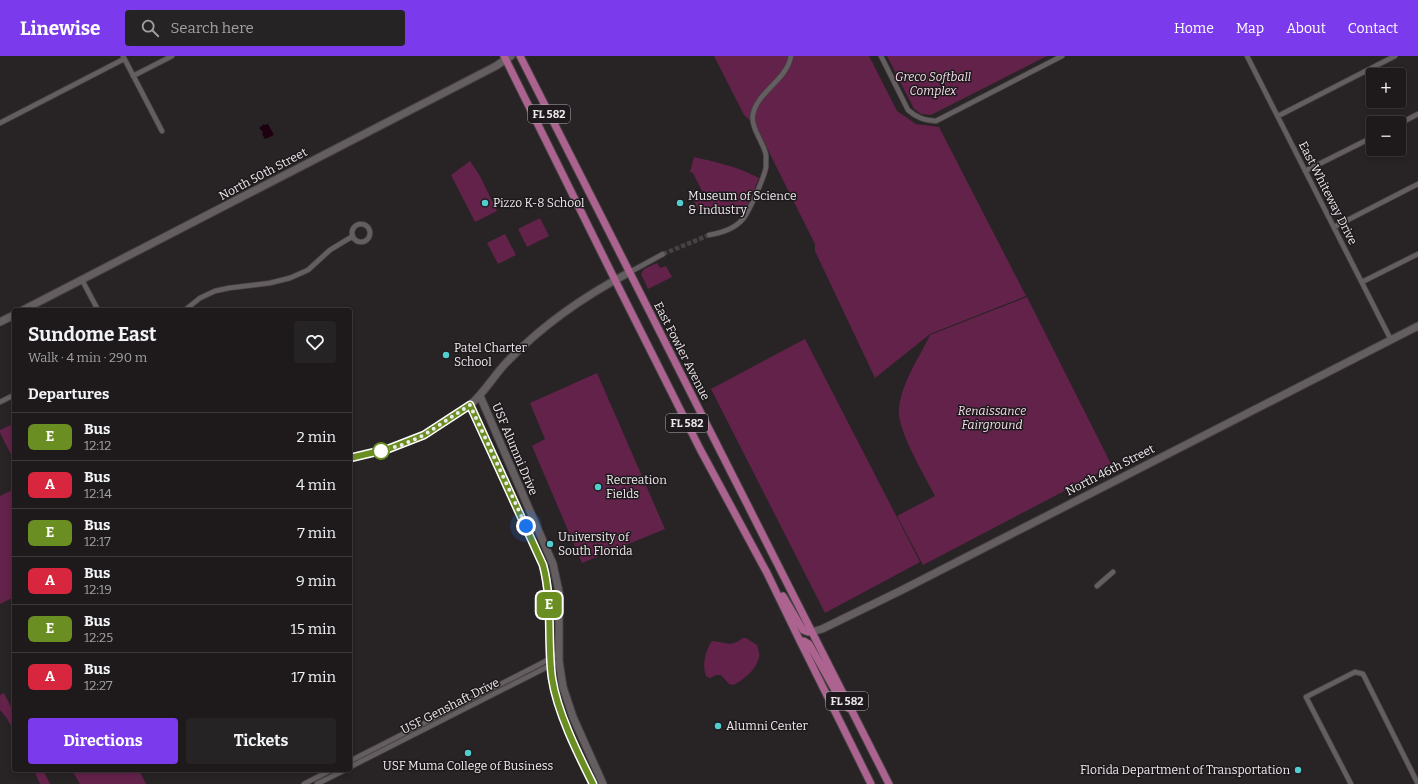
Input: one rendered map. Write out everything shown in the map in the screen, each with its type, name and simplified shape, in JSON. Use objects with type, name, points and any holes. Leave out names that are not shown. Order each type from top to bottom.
[{"type":"main road","name":"East Fowler Avenue","points":[[520,56],[889,784]]},
{"type":"main road","name":"FL 582","points":[[507,57],[615,280],[700,449],[767,573],[871,784]]},
{"type":"main road","points":[[767,573],[775,582],[803,630],[812,632]]},
{"type":"main road","points":[[800,642],[804,641],[809,644],[840,699],[852,712]]},
{"type":"street","points":[[133,76],[172,56]]},
{"type":"street","points":[[709,235],[721,233],[743,220],[763,178],[766,167],[766,154],[753,122],[753,114],[764,95],[786,70],[791,56]]},
{"type":"street","points":[[881,56],[908,110],[915,116],[925,120],[936,121],[1062,56]]},
{"type":"street","name":"East Whiteway Drive","points":[[1247,56],[1391,340]]},
{"type":"street","points":[[1278,116],[1395,56]]},
{"type":"street","name":"North 50th Street","points":[[27,308],[507,57]]},
{"type":"street","points":[[0,123],[124,58],[162,130]]},
{"type":"street","points":[[1406,120],[1418,114]]},
{"type":"street","points":[[1305,171],[1366,140]]},
{"type":"street","points":[[1334,227],[1418,184]]},
{"type":"street","points":[[188,308],[200,298],[216,291],[270,283],[290,278],[308,270],[330,250],[353,236]]},
{"type":"street","points":[[352,458],[388,449],[424,435],[470,405],[480,396],[505,364],[532,337],[565,311],[615,280],[663,254]]},
{"type":"street","points":[[1362,282],[1418,254]]},
{"type":"street","points":[[82,280],[97,308]]},
{"type":"street","points":[[0,322],[12,316]]},
{"type":"street","name":"North 46th Street","points":[[812,632],[822,629],[900,591],[1418,326]]},
{"type":"street","points":[[0,402],[12,396]]},
{"type":"street","name":"USF Alumni Drive","points":[[480,396],[553,564],[559,592],[559,660],[563,687],[568,704],[602,784]]},
{"type":"street","name":"USF Alumni Drive","points":[[470,405],[543,565],[548,590],[550,662],[553,684],[565,722],[593,784]]},
{"type":"street","points":[[1097,586],[1113,572]]},
{"type":"street","points":[[550,662],[559,653]]},
{"type":"street","name":"USF Genshaft Drive","points":[[352,760],[550,662],[559,660]]},
{"type":"street","name":"USF Genshaft Drive","points":[[352,766],[550,662]]},
{"type":"street","points":[[1351,784],[1306,697],[1355,672],[1362,674],[1418,784]]},
{"type":"street","points":[[304,784],[327,772]]},
{"type":"street","points":[[317,784],[341,772]]},
{"type":"green space","points":[[714,56],[869,56],[897,111],[916,124],[939,127],[1026,296],[930,334],[875,378],[815,251],[815,244],[757,127],[744,115]]},
{"type":"green space","name":"Greco Softball Complex","points":[[887,56],[1047,56],[931,115],[921,114],[914,109]]},
{"type":"green space","points":[[694,157],[735,168],[759,178],[744,214],[737,210],[720,216],[715,205],[700,212],[693,199],[703,193],[693,173],[690,172]]},
{"type":"green space","points":[[470,161],[480,176],[497,211],[475,222],[451,175]]},
{"type":"green space","points":[[540,218],[549,236],[527,247],[518,229]]},
{"type":"green space","points":[[505,234],[516,255],[498,264],[487,243]]},
{"type":"green space","points":[[657,263],[660,268],[666,266],[672,277],[648,289],[641,274],[644,269]]},
{"type":"green space","name":"Renaissance Fairground","points":[[1027,297],[1112,466],[923,565],[897,516],[935,496],[906,440],[899,417],[901,398],[907,380],[930,335]]},
{"type":"green space","points":[[805,339],[920,562],[825,613],[711,389]]},
{"type":"green space","name":"Recreation Fields","points":[[597,373],[665,529],[582,563],[532,446],[545,439],[530,403]]},
{"type":"green space","points":[[12,424],[12,456],[0,433],[0,430]]},
{"type":"green space","points":[[12,490],[12,598],[0,604],[0,496]]},
{"type":"green space","points":[[746,638],[757,645],[759,653],[757,662],[749,674],[733,685],[729,684],[721,675],[716,675],[710,678],[706,676],[704,667],[705,658],[712,641],[731,644]]},
{"type":"green space","points":[[4,693],[12,709],[12,728],[0,710],[0,695]]},
{"type":"green space","points":[[35,772],[44,772],[50,784],[40,784]]},
{"type":"green space","points":[[73,772],[140,772],[146,784],[80,784]]},
{"type":"shaded area","points":[[264,124],[268,124],[274,135],[265,139],[262,134],[263,132],[259,128]]},
{"type":"tunnel","points":[[663,254],[709,235]]},
{"type":"bus line","name":"E","points":[[352,458],[402,445],[435,429],[470,405],[543,565],[548,590],[553,684],[565,722],[593,784]]},
{"type":"place","name":"Pizzo K-8 School","points":[[485,203]]},
{"type":"place","name":"Museum of Science & Industry","points":[[680,203]]},
{"type":"place","name":"Patel Charter School","points":[[446,355]]},
{"type":"place","name":"Recreation Fields","points":[[598,487]]},
{"type":"place","name":"University of South Florida","points":[[550,544]]},
{"type":"place","name":"Alumni Center","points":[[718,726]]},
{"type":"place","name":"USF Muma College of Business","points":[[468,753]]},
{"type":"place","name":"Florida Department of Transportation","points":[[1298,770]]},
{"type":"route","points":[[381,451],[402,445],[424,435],[470,405],[526,526]]}]
